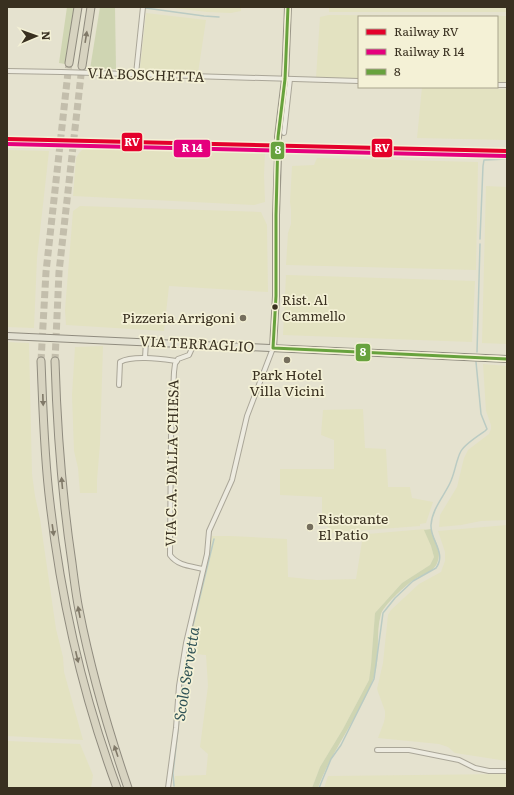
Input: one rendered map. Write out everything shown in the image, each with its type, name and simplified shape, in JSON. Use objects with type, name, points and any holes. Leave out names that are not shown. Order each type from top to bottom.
[{"type":"highway","points":[[69,63],[78,7]]},
{"type":"highway","points":[[82,66],[91,7]]},
{"type":"highway","points":[[41,361],[44,431],[50,503],[66,611],[98,736],[117,788]]},
{"type":"highway","points":[[55,361],[57,432],[64,505],[79,610],[94,677],[112,741],[128,788]]},
{"type":"main road","name":"VIA TERRAGLIO","points":[[7,336],[146,341],[507,359]]},
{"type":"street","points":[[284,133],[288,79],[288,7]]},
{"type":"street","points":[[136,74],[143,9]]},
{"type":"street","name":"VIA BOSCHETTA","points":[[7,71],[358,81]]},
{"type":"street","points":[[278,137],[288,79]]},
{"type":"street","points":[[168,788],[176,728],[179,686],[186,643],[204,569],[210,532],[232,480],[247,416],[273,348],[276,296],[278,156]]},
{"type":"street","points":[[145,358],[146,341]]},
{"type":"street","name":"VIA C.A. DALLA CHIESA","points":[[194,344],[191,353],[177,361],[174,372],[172,393],[170,555],[174,561],[180,564],[204,569]]},
{"type":"street","points":[[120,385],[120,362],[126,358],[177,361]]},
{"type":"street","points":[[377,750],[409,750],[459,760],[475,768],[489,771],[507,771]]},
{"type":"green space","points":[[67,7],[74,7],[65,64],[59,63]]},
{"type":"green space","points":[[100,7],[115,7],[116,69],[90,69]]},
{"type":"green space","points":[[174,7],[241,7],[241,11],[231,13],[207,12]]},
{"type":"green space","points":[[329,7],[507,7],[507,12],[329,12]]},
{"type":"green space","points":[[146,13],[206,20],[198,73],[142,72],[140,68]]},
{"type":"green space","points":[[329,15],[507,16],[507,82],[498,82],[498,16],[358,16],[358,79],[316,78],[320,17]]},
{"type":"green space","points":[[422,88],[507,89],[507,140],[417,138]]},
{"type":"green space","points":[[89,147],[265,153],[265,202],[254,205],[73,196],[76,158],[82,150]]},
{"type":"green space","points":[[7,150],[49,151],[37,258],[34,328],[7,327]]},
{"type":"green space","points":[[317,158],[478,162],[476,270],[286,265],[288,233],[291,224],[290,202],[292,166],[314,165]]},
{"type":"green space","points":[[486,186],[507,187],[507,344],[482,343]]},
{"type":"green space","points":[[80,206],[261,212],[267,225],[268,292],[169,286],[164,331],[66,325],[65,310],[73,211]]},
{"type":"green space","points":[[286,275],[475,281],[472,342],[283,335]]},
{"type":"green space","points":[[7,342],[29,343],[32,474],[56,629],[63,657],[64,672],[83,740],[7,736]]},
{"type":"green space","points":[[103,346],[97,493],[80,493],[78,468],[74,451],[72,395],[75,347]]},
{"type":"green space","points":[[483,364],[507,366],[507,520],[481,521],[439,527],[440,515],[457,487],[464,458],[468,450],[489,434],[491,429],[486,411]]},
{"type":"green space","points":[[363,409],[365,448],[386,449],[388,487],[410,487],[412,498],[433,502],[426,523],[420,524],[420,526],[329,533],[329,528],[322,522],[322,497],[280,495],[280,469],[334,469],[334,440],[321,435],[323,410]]},
{"type":"green space","points":[[507,525],[507,761],[455,753],[448,747],[439,744],[378,738],[385,717],[385,711],[377,689],[383,663],[388,615],[391,610],[419,584],[441,572],[445,561],[445,552],[438,531]]},
{"type":"green space","points":[[425,529],[434,557],[430,565],[402,583],[375,613],[369,680],[343,729],[320,767],[312,788],[174,788],[175,776],[206,775],[208,754],[200,747],[208,686],[206,655],[185,653],[212,536],[287,539],[288,577],[317,580],[356,579],[363,535],[356,535]]},
{"type":"green space","points":[[431,529],[438,546],[439,552],[437,564],[430,571],[404,587],[383,610],[378,629],[377,662],[374,677],[318,788],[312,788],[320,767],[343,729],[369,680],[375,613],[402,583],[430,565],[434,557],[424,530]]},
{"type":"green space","points":[[7,741],[80,744],[93,775],[91,788],[7,788]]},
{"type":"green space","points":[[507,774],[507,788],[324,788],[328,776]]},
{"type":"waterway","points":[[138,7],[219,17]]},
{"type":"waterway","points":[[480,239],[484,160],[507,159]]},
{"type":"waterway","points":[[477,352],[480,244]]},
{"type":"waterway","points":[[319,788],[331,759],[341,745],[374,679],[383,613],[395,598],[413,581],[436,568],[439,562],[439,552],[431,531],[432,519],[452,479],[461,451],[487,429],[481,414],[476,362]]},
{"type":"waterway","name":"Scolo Servetta","points":[[174,786],[173,773],[187,650],[214,539]]},
{"type":"tunnel","points":[[41,361],[46,272],[69,63]]},
{"type":"tunnel","points":[[55,361],[59,272],[82,66]]},
{"type":"tunnel","points":[[278,137],[278,156]]},
{"type":"rail line","name":"RV","points":[[7,139],[507,151]]},
{"type":"transit line","name":"8","points":[[288,7],[285,79],[278,137],[276,296],[273,348],[507,359]]},
{"type":"transit line","points":[[7,144],[507,156]]},
{"type":"place","name":"Rist. Al Cammello","points":[[275,307]]},
{"type":"place","name":"Pizzeria Arrigoni","points":[[243,318]]},
{"type":"place","name":"Park Hotel Villa Vicini","points":[[287,360]]},
{"type":"place","name":"Ristorante El Patio","points":[[310,527]]}]
